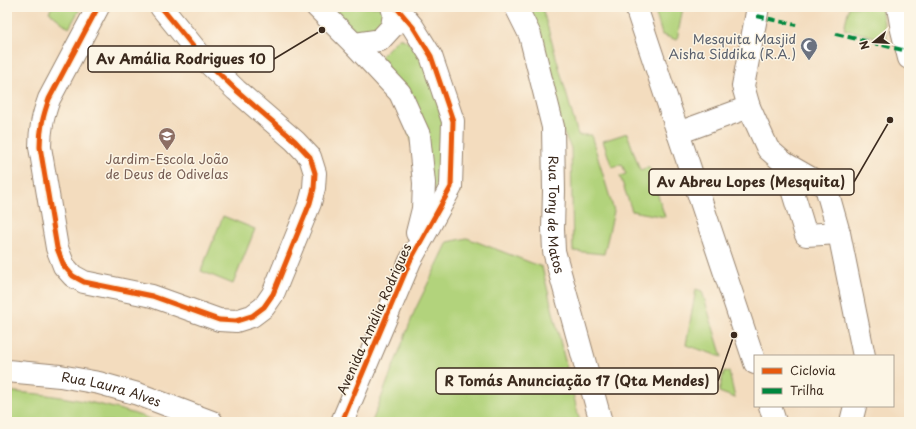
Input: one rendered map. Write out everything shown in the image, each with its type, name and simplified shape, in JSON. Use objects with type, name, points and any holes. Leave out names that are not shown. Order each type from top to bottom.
[{"type":"street","points":[[98,7],[49,99],[43,115],[40,133],[40,147],[60,258],[64,266],[73,276],[84,282],[152,296],[219,320],[236,321],[252,316],[264,307],[273,294],[310,203],[314,188],[314,173],[310,157],[295,141],[236,90],[200,55],[161,7]]},
{"type":"street","name":"Avenida Amália Rodrigues","points":[[317,7],[400,93],[419,135],[424,183],[423,209],[410,261]]},
{"type":"street","points":[[354,44],[380,40],[392,27],[394,14],[392,7]]},
{"type":"street","name":"Avenida Amália Rodrigues","points":[[342,422],[410,261],[450,187],[453,121],[432,56],[413,27],[396,7]]},
{"type":"street","name":"Rua Tony de Matos","points":[[516,7],[530,35],[553,127],[554,251],[600,422]]},
{"type":"street","points":[[636,7],[754,360]]},
{"type":"street","points":[[758,7],[743,86],[749,107],[768,149],[784,164],[826,187],[839,233],[864,355]]},
{"type":"street","points":[[898,7],[906,29],[909,58]]},
{"type":"street","points":[[678,133],[749,107]]},
{"type":"street","points":[[784,164],[806,235],[839,233]]},
{"type":"street","name":"Rua Laura Alves","points":[[7,371],[60,376],[99,383],[138,394],[212,422]]},
{"type":"street","points":[[770,407],[775,422]]},
{"type":"street","points":[[851,422],[855,407]]},
{"type":"green space","points":[[52,7],[81,7],[69,28],[49,12]]},
{"type":"green space","points":[[328,7],[382,7],[386,17],[380,29],[359,37]]},
{"type":"green space","points":[[524,7],[542,7],[578,135],[591,135],[614,211],[604,254],[573,251],[571,148],[563,132]]},
{"type":"green space","points":[[654,7],[683,7],[677,40],[662,35]]},
{"type":"green space","points":[[849,7],[881,7],[887,40],[844,29]]},
{"type":"green space","points":[[399,38],[407,41],[422,58],[433,80],[444,130],[441,169],[429,208],[430,194],[385,63],[381,56]]},
{"type":"green space","points":[[627,133],[640,170],[649,167],[665,217],[632,211],[620,176],[626,174],[622,164],[612,167],[603,141]]},
{"type":"green space","points":[[223,216],[255,229],[233,284],[201,271]]},
{"type":"green space","points":[[467,238],[542,267],[580,422],[372,422],[415,310],[448,242]]},
{"type":"green space","points":[[696,289],[702,291],[722,357],[686,345]]},
{"type":"green space","points":[[724,371],[729,372],[735,398],[719,392]]},
{"type":"green space","points":[[7,391],[47,395],[90,402],[159,422],[7,422]]},
{"type":"marked path","points":[[757,16],[796,25]]},
{"type":"marked path","points":[[836,34],[907,51]]},
{"type":"cycle path","points":[[98,7],[49,99],[41,128],[40,147],[57,248],[64,266],[73,276],[84,282],[152,296],[219,320],[236,321],[252,316],[264,307],[273,294],[310,203],[314,188],[315,173],[310,157],[295,141],[236,90],[200,55],[161,7]]},
{"type":"cycle path","points":[[342,422],[410,261],[451,187],[453,121],[431,56],[413,27],[396,7]]},
{"type":"place","name":"Av Amália Rodrigues 10","points":[[322,30]]},
{"type":"place","name":"Mesquita Masjid Aisha Siddika (R.A.)","points":[[809,61]]},
{"type":"place","name":"Av Abreu Lopes (Mesquita)","points":[[890,120]]},
{"type":"place","name":"Jardim-Escola João de Deus de Odivelas","points":[[167,151]]},
{"type":"place","name":"R Tomás Anunciação 17 (Qta Mendes)","points":[[734,335]]}]
